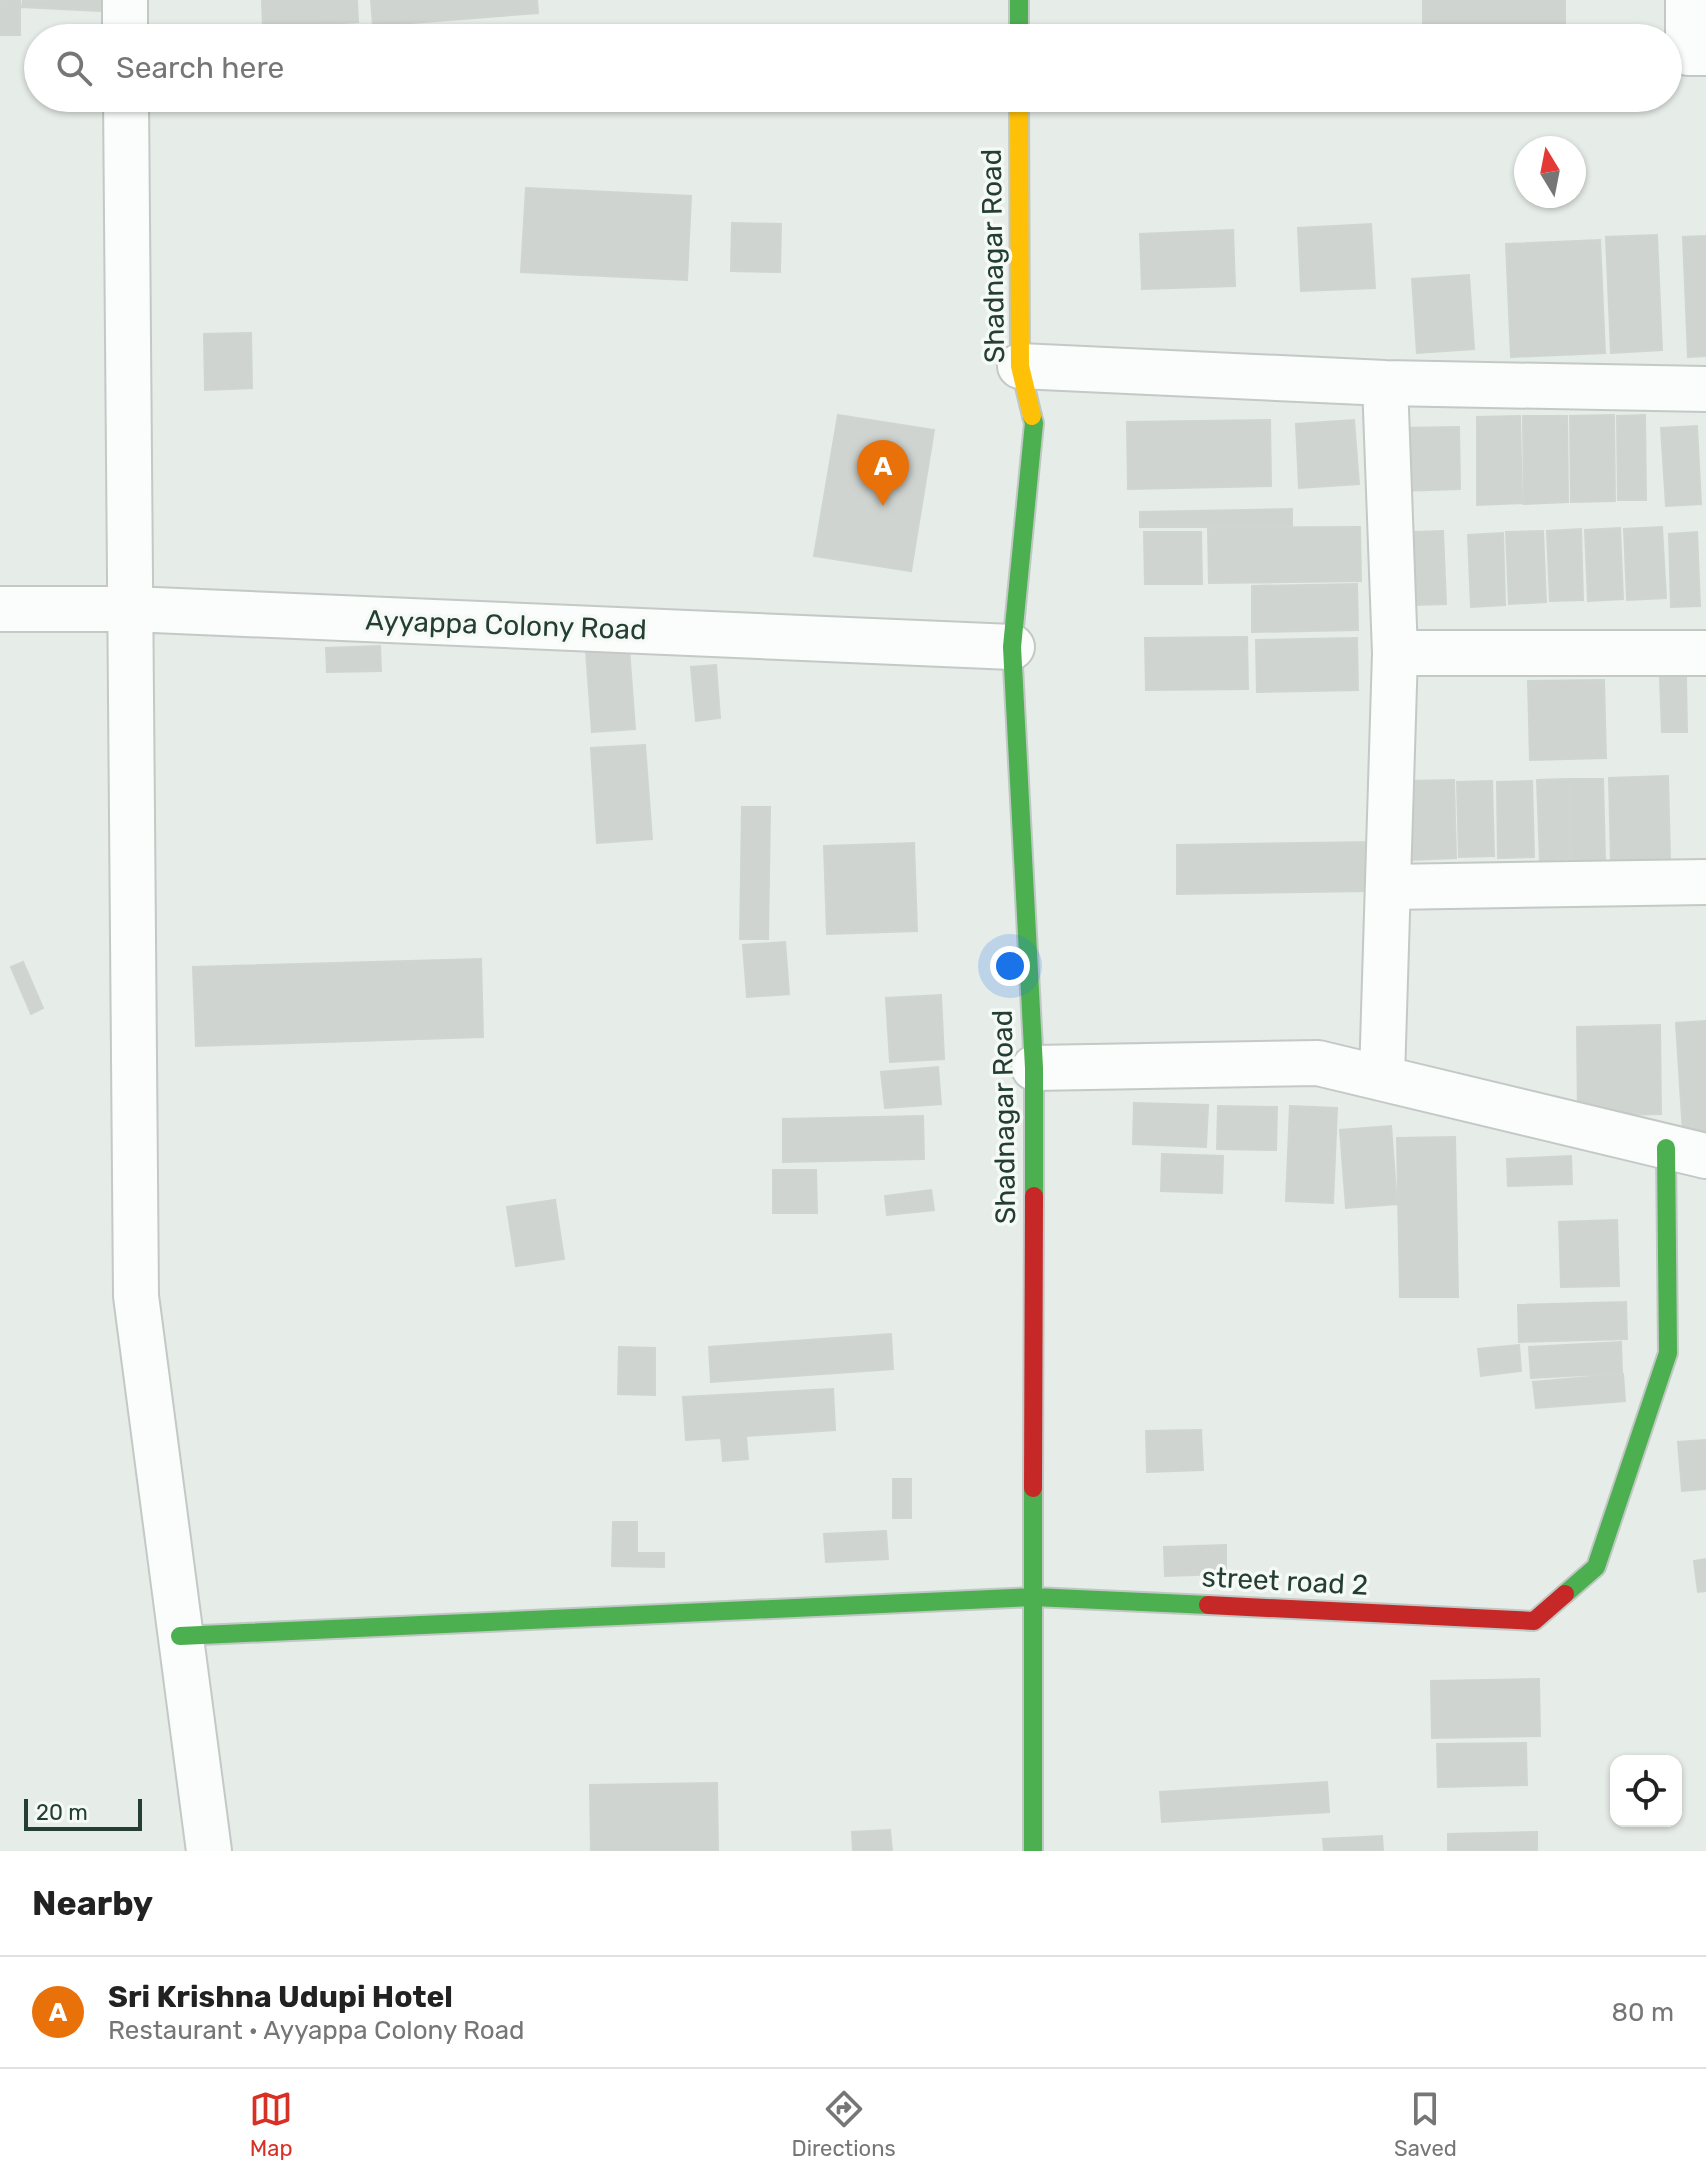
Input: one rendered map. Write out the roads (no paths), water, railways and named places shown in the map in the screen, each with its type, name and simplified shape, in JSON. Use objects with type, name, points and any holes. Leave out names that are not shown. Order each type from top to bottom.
[{"type":"street","points":[[125,0],[125,24]]},
{"type":"street","points":[[1019,0],[1019,24]]},
{"type":"street","points":[[1688,0],[1688,53],[1706,53]]},
{"type":"street","points":[[126,112],[136,1296],[209,1851]]},
{"type":"street","name":"Shadnagar Road","points":[[1019,112],[1020,366],[1034,423],[1012,647],[1034,1068],[1033,1851]]},
{"type":"street","points":[[1020,366],[1385,383],[1706,389]]},
{"type":"street","points":[[1382,1077],[1395,653],[1385,383]]},
{"type":"street","name":"Ayyappa Colony Road","points":[[0,609],[131,609],[1012,647]]},
{"type":"street","points":[[1395,653],[1706,653]]},
{"type":"street","points":[[1388,887],[1706,882]]},
{"type":"street","points":[[1034,1068],[1318,1063],[1686,1152]]},
{"type":"street","name":"street road 2","points":[[180,1636],[1034,1597],[1534,1621],[1596,1567],[1668,1353],[1686,1152]]},
{"type":"place","name":"Sri Krishna Udupi Hotel","points":[[883,506]]}]
